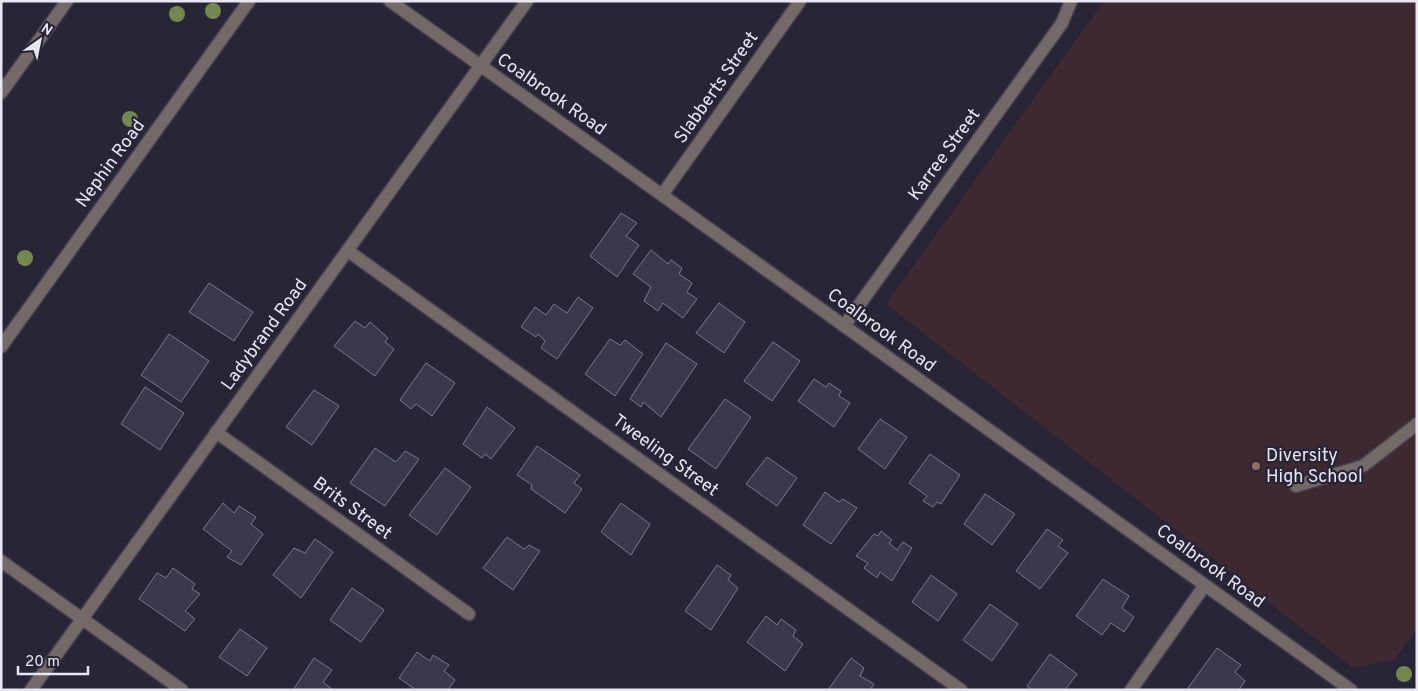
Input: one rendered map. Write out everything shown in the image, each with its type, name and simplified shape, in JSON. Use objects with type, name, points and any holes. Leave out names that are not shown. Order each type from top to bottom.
[{"type":"street","name":"Nephin Road","points":[[1,347],[250,1]]},
{"type":"street","name":"Coalbrook Road","points":[[390,1],[1351,690]]},
{"type":"street","name":"Ladybrand Road","points":[[31,690],[527,1]]},
{"type":"street","name":"Slabberts Street","points":[[662,195],[800,1]]},
{"type":"street","name":"Karree Street","points":[[844,326],[1062,23],[1071,1]]},
{"type":"street","points":[[1,93],[63,3]]},
{"type":"street","name":"Tweeling Street","points":[[348,251],[961,690]]},
{"type":"street","points":[[1296,486],[1363,466],[1417,424]]},
{"type":"street","name":"Brits Street","points":[[216,432],[469,614]]},
{"type":"street","points":[[1,561],[182,690]]},
{"type":"street","points":[[1131,690],[1205,585]]},
{"type":"shaded area","name":"Diversity High School","points":[[1104,1],[1417,1],[1417,629],[1395,659],[1353,668],[886,304]]},
{"type":"building","points":[[621,213],[637,223],[626,236],[639,245],[617,277],[590,256]]},
{"type":"building","points":[[651,250],[668,264],[671,260],[682,268],[679,274],[692,283],[687,292],[697,299],[683,318],[663,303],[658,311],[644,301],[651,287],[633,274]]},
{"type":"building","points":[[209,283],[253,312],[234,341],[189,312]]},
{"type":"building","points":[[578,297],[593,308],[557,359],[541,348],[545,341],[538,334],[536,337],[521,327],[535,307],[546,315],[554,304],[567,313]]},
{"type":"building","points":[[719,303],[745,322],[724,353],[696,333]]},
{"type":"building","points":[[355,321],[365,328],[370,322],[388,338],[385,342],[394,349],[375,376],[334,346]]},
{"type":"building","points":[[169,334],[209,361],[181,402],[141,375]]},
{"type":"building","points":[[610,339],[620,345],[625,340],[643,354],[615,396],[585,374]]},
{"type":"building","points":[[773,342],[800,361],[772,401],[744,381]]},
{"type":"building","points":[[666,343],[697,364],[661,417],[643,402],[641,407],[630,399]]},
{"type":"building","points":[[426,363],[455,383],[432,416],[416,404],[411,409],[400,400]]},
{"type":"building","points":[[814,379],[826,387],[829,383],[841,391],[839,396],[850,403],[834,427],[798,401]]},
{"type":"building","points":[[145,387],[184,413],[160,450],[121,424]]},
{"type":"building","points":[[314,390],[339,406],[312,445],[286,427]]},
{"type":"building","points":[[725,399],[751,417],[716,469],[688,449]]},
{"type":"building","points":[[487,407],[515,428],[491,459],[485,454],[482,458],[463,444]]},
{"type":"building","points":[[880,419],[907,437],[885,469],[858,449]]},
{"type":"building","points":[[537,446],[580,475],[574,483],[582,489],[565,513],[531,489],[532,485],[517,475]]},
{"type":"building","points":[[375,448],[396,462],[405,451],[419,459],[385,506],[350,483]]},
{"type":"building","points":[[930,454],[960,475],[941,504],[937,502],[933,507],[923,501],[927,496],[909,483]]},
{"type":"building","points":[[767,457],[797,478],[777,506],[746,484]]},
{"type":"building","points":[[445,468],[471,487],[437,535],[409,515]]},
{"type":"building","points":[[825,492],[839,502],[843,499],[857,508],[831,544],[803,525]]},
{"type":"building","points":[[985,494],[1015,514],[992,545],[964,524]]},
{"type":"building","points":[[223,503],[234,513],[239,506],[256,517],[251,524],[263,534],[241,565],[227,557],[232,551],[203,529]]},
{"type":"building","points":[[621,503],[650,524],[631,555],[601,532]]},
{"type":"building","points":[[1047,529],[1063,540],[1058,546],[1068,553],[1040,589],[1016,571]]},
{"type":"building","points":[[881,531],[892,540],[889,543],[897,550],[903,542],[912,548],[892,581],[880,572],[877,578],[864,568],[868,563],[856,556],[874,534],[878,536]]},
{"type":"building","points":[[507,537],[524,549],[529,545],[540,551],[513,590],[483,568]]},
{"type":"building","points":[[315,539],[333,552],[301,598],[273,575],[294,548],[305,553]]},
{"type":"building","points":[[717,565],[731,575],[728,580],[738,588],[711,630],[685,611]]},
{"type":"building","points":[[173,568],[195,584],[192,589],[200,594],[185,611],[195,619],[185,631],[139,599],[157,573],[166,578]]},
{"type":"building","points":[[931,575],[957,594],[938,621],[912,602]]},
{"type":"building","points":[[1103,579],[1129,596],[1122,608],[1134,617],[1124,632],[1111,623],[1102,635],[1076,616]]},
{"type":"building","points":[[352,588],[384,610],[361,642],[330,620]]},
{"type":"building","points":[[990,604],[1018,624],[992,661],[963,640]]},
{"type":"building","points":[[766,616],[777,625],[781,619],[796,630],[793,636],[803,644],[785,671],[747,642]]},
{"type":"building","points":[[240,629],[267,648],[247,676],[219,657]]},
{"type":"building","points":[[1217,648],[1241,665],[1235,672],[1245,681],[1239,690],[1191,690],[1188,688]]},
{"type":"building","points":[[417,652],[430,661],[433,655],[449,665],[444,671],[455,680],[448,690],[416,690],[399,678]]},
{"type":"building","points":[[1050,654],[1077,674],[1065,690],[1032,690],[1027,686]]},
{"type":"building","points":[[314,658],[332,670],[323,682],[333,690],[293,690]]},
{"type":"building","points":[[851,658],[864,668],[860,676],[874,684],[870,690],[828,690]]},
{"type":"place","name":"Diversity High School","points":[[1256,466]]}]
